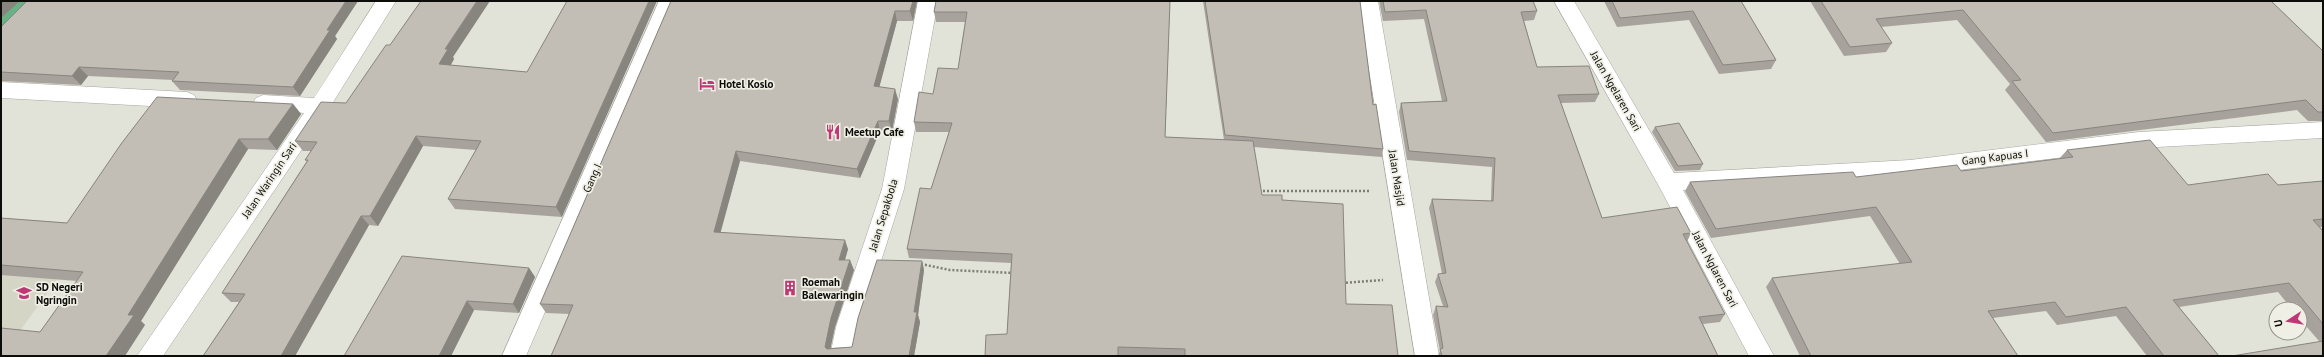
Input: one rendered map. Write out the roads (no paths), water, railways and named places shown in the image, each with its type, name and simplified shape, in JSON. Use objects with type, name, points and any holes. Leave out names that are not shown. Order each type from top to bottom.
[{"type":"street","name":"Jalan Waringin Sari","points":[[149,356],[320,106],[386,1]]},
{"type":"street","name":"Gang I","points":[[514,356],[669,1]]},
{"type":"street","name":"Jalan Sepakbola","points":[[842,356],[848,328],[893,189],[928,1]]},
{"type":"street","name":"Jalan Masjid","points":[[1368,1],[1427,356]]},
{"type":"street","name":"Jalan Ngelaren Sari","points":[[1564,1],[1668,182]]},
{"type":"street","points":[[1,90],[208,101]]},
{"type":"street","points":[[240,102],[320,106]]},
{"type":"street","name":"Gang Kapuas I","points":[[1668,182],[1910,168],[2139,140],[2323,130]]},
{"type":"street","name":"Jalan Nglaren Sari","points":[[1668,182],[1762,356]]},
{"type":"waterway","points":[[1,22],[24,1]]},
{"type":"place","name":"Hotel Koslo","points":[[707,84]]},
{"type":"place","name":"Meetup Cafe","points":[[833,132]]},
{"type":"place","name":"Roemah Balewaringin","points":[[790,288]]},
{"type":"place","name":"SD Negeri Ngringin","points":[[24,293]]}]
